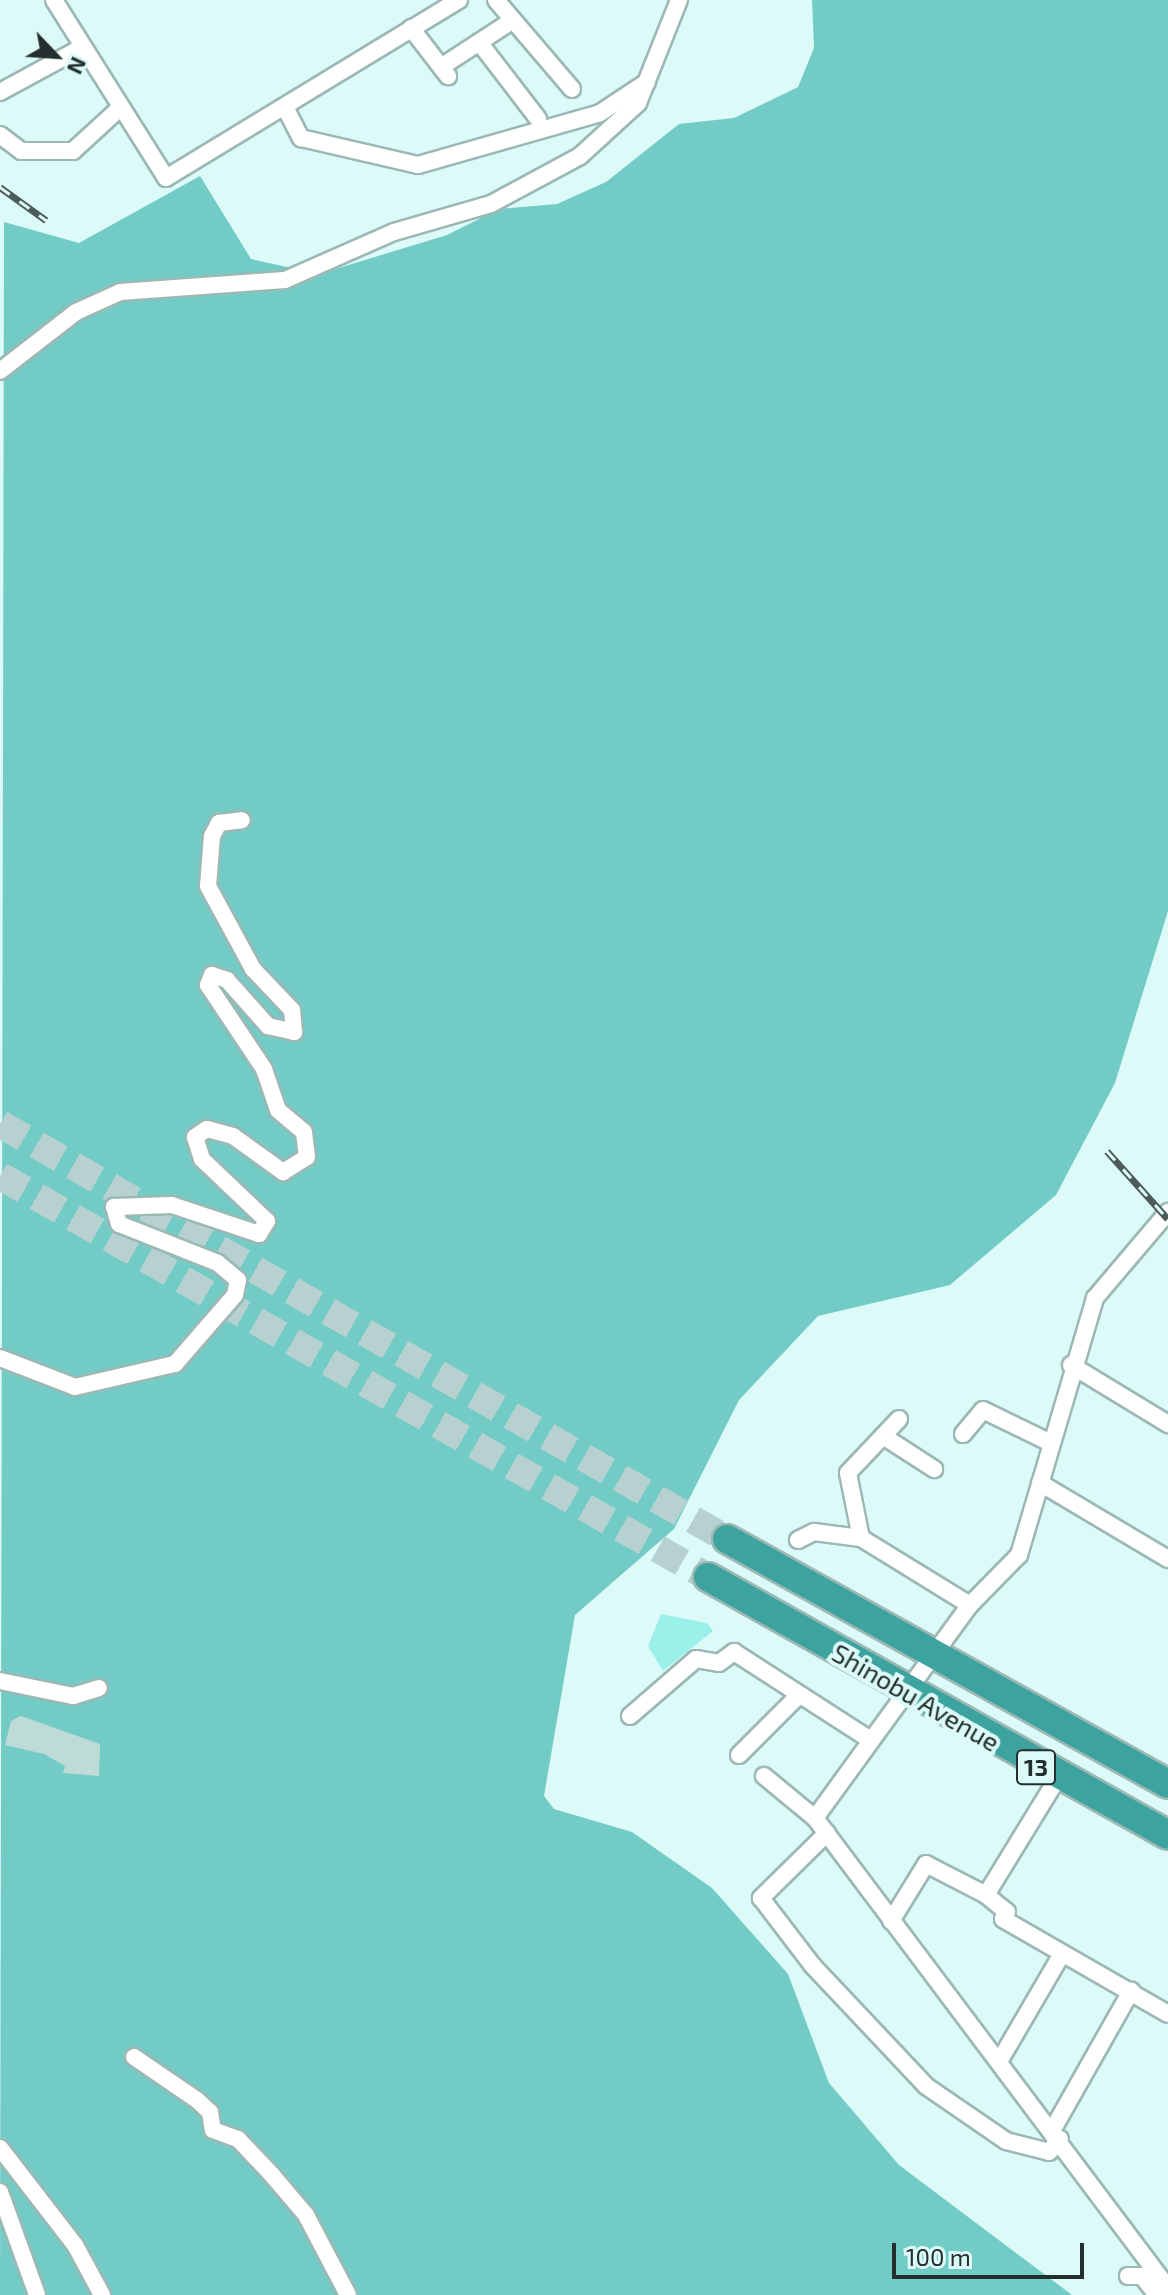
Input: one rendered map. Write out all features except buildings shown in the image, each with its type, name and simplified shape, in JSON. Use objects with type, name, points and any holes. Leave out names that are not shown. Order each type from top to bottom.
[{"type":"highway","name":"Shinobu Avenue","points":[[727,1539],[1168,1784]]},
{"type":"highway","name":"Shinobu Avenue","points":[[708,1577],[1057,1779],[1168,1835]]},
{"type":"street","points":[[54,0],[166,178],[286,109],[459,0]]},
{"type":"street","points":[[496,0],[572,89]]},
{"type":"street","points":[[0,371],[76,312],[120,292],[285,280],[394,232],[491,204],[617,129],[650,79],[679,0]]},
{"type":"street","points":[[411,28],[444,72],[479,42],[513,20]]},
{"type":"street","points":[[479,42],[538,119]]},
{"type":"street","points":[[0,92],[83,47]]},
{"type":"street","points":[[286,109],[301,138],[418,165],[600,113],[650,79]]},
{"type":"street","points":[[0,135],[21,151],[73,151],[121,107]]},
{"type":"street","points":[[0,1358],[75,1387],[175,1364],[235,1295],[238,1280],[218,1263],[119,1224],[114,1207],[172,1205],[259,1234],[267,1221],[202,1159],[195,1137],[207,1129],[233,1136],[283,1172],[307,1157],[304,1132],[278,1110],[264,1069],[208,985],[212,975],[227,980],[268,1026],[294,1032],[292,1010],[253,969],[210,893],[212,836],[219,823],[242,820]]},
{"type":"street","points":[[815,1818],[869,1739],[970,1605],[1019,1555],[1071,1365],[1095,1298],[1165,1225]]},
{"type":"street","points":[[1071,1365],[1168,1424]]},
{"type":"street","points":[[963,1434],[983,1410],[1051,1443]]},
{"type":"street","points":[[861,1538],[848,1473],[899,1419]]},
{"type":"street","points":[[883,1436],[934,1469]]},
{"type":"street","points":[[1040,1483],[1168,1559]]},
{"type":"street","points":[[798,1540],[814,1532],[861,1538],[970,1605]]},
{"type":"street","points":[[630,1716],[696,1659],[719,1663],[734,1652],[869,1739]]},
{"type":"street","points":[[0,1681],[73,1696],[99,1688]]},
{"type":"street","points":[[739,1755],[798,1696]]},
{"type":"street","points":[[764,1776],[815,1818],[827,1833],[891,1921],[1057,2134],[1168,2288]]},
{"type":"street","points":[[986,1895],[1057,1779]]},
{"type":"street","points":[[827,1833],[761,1898],[813,1966],[937,2094],[1006,2141],[1049,2152],[1131,1991]]},
{"type":"street","points":[[891,1921],[926,1864],[986,1895],[1007,1912],[1003,1919],[1168,2014]]},
{"type":"street","points":[[1000,2060],[1062,1954]]},
{"type":"street","points":[[134,2057],[197,2100],[210,2112],[213,2130],[238,2139],[272,2175],[306,2215],[348,2295]]},
{"type":"street","points":[[0,2148],[75,2245],[102,2295]]},
{"type":"street","points":[[0,2192],[37,2295]]},
{"type":"street","points":[[1128,2276],[1142,2276],[1157,2295]]},
{"type":"shaded area","points":[[812,0],[1168,0],[1168,911],[1115,1083],[1056,1195],[950,1285],[818,1316],[739,1400],[674,1529],[575,1615],[544,1796],[554,1809],[632,1832],[712,1888],[788,1974],[829,2083],[899,2165],[1072,2295],[0,2295],[4,222],[79,243],[200,176],[251,259],[319,274],[447,235],[499,209],[557,204],[606,182],[679,124],[734,118],[798,87],[814,48]]},
{"type":"shaded area","points":[[661,1614],[707,1623],[713,1631],[663,1671],[648,1646]]},
{"type":"tunnel","points":[[0,1124],[727,1539]]},
{"type":"tunnel","points":[[0,1176],[708,1577]]},
{"type":"railway","points":[[0,187],[46,220]]},
{"type":"railway","points":[[1107,1151],[1168,1219]]}]
